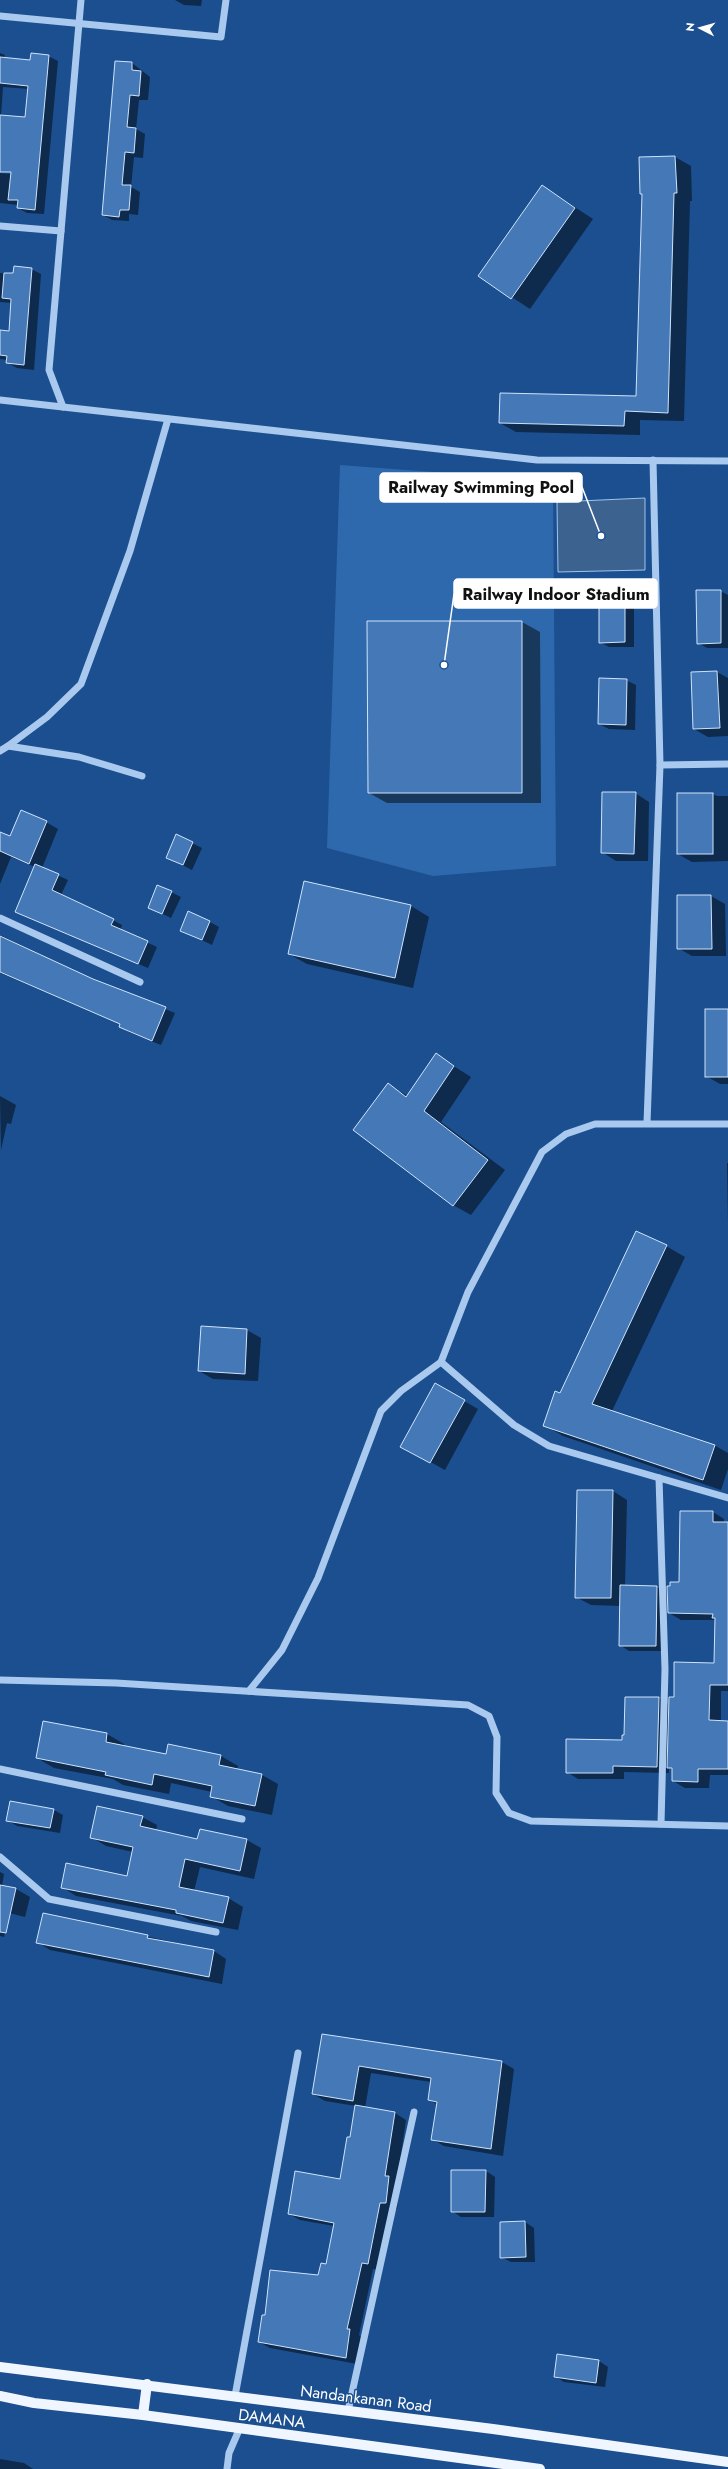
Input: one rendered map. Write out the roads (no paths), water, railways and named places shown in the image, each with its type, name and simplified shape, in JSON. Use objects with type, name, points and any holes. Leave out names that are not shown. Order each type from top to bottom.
[{"type":"main road","name":"Nandankanan Road","points":[[0,2367],[147,2384],[728,2462]]},
{"type":"main road","points":[[143,2415],[147,2384]]},
{"type":"main road","name":"DAMANA","points":[[0,2396],[34,2403],[143,2415],[238,2430],[502,2466],[540,2469]]},
{"type":"street","points":[[63,407],[49,370],[81,0]]},
{"type":"street","points":[[0,16],[221,37],[226,0]]},
{"type":"street","points":[[0,226],[61,231]]},
{"type":"street","points":[[0,400],[537,460],[728,461]]},
{"type":"street","points":[[0,751],[47,717],[81,684],[130,551],[168,419]]},
{"type":"street","points":[[647,1123],[660,765],[653,460]]},
{"type":"street","points":[[8,746],[79,757],[142,776]]},
{"type":"street","points":[[660,765],[728,764]]},
{"type":"street","points":[[0,918],[140,982]]},
{"type":"street","points":[[249,1692],[282,1650],[318,1578],[381,1411],[401,1392],[441,1362],[468,1292],[542,1152],[566,1134],[595,1124],[728,1124]]},
{"type":"street","points":[[441,1362],[514,1425],[549,1446],[728,1498]]},
{"type":"street","points":[[659,1478],[665,1669],[661,1824]]},
{"type":"street","points":[[0,1680],[116,1682],[249,1692],[468,1705],[489,1716],[497,1737],[496,1793],[509,1813],[531,1822],[728,1826]]},
{"type":"street","points":[[0,1769],[242,1819]]},
{"type":"street","points":[[0,1857],[49,1899],[216,1932]]},
{"type":"street","points":[[235,2396],[298,2053]]},
{"type":"street","points":[[348,2411],[414,2112]]},
{"type":"street","points":[[227,2469],[229,2453],[238,2430]]},
{"type":"place","name":"Railway Swimming Pool","points":[[601,536]]},
{"type":"place","name":"Railway Indoor Stadium","points":[[444,665]]}]
